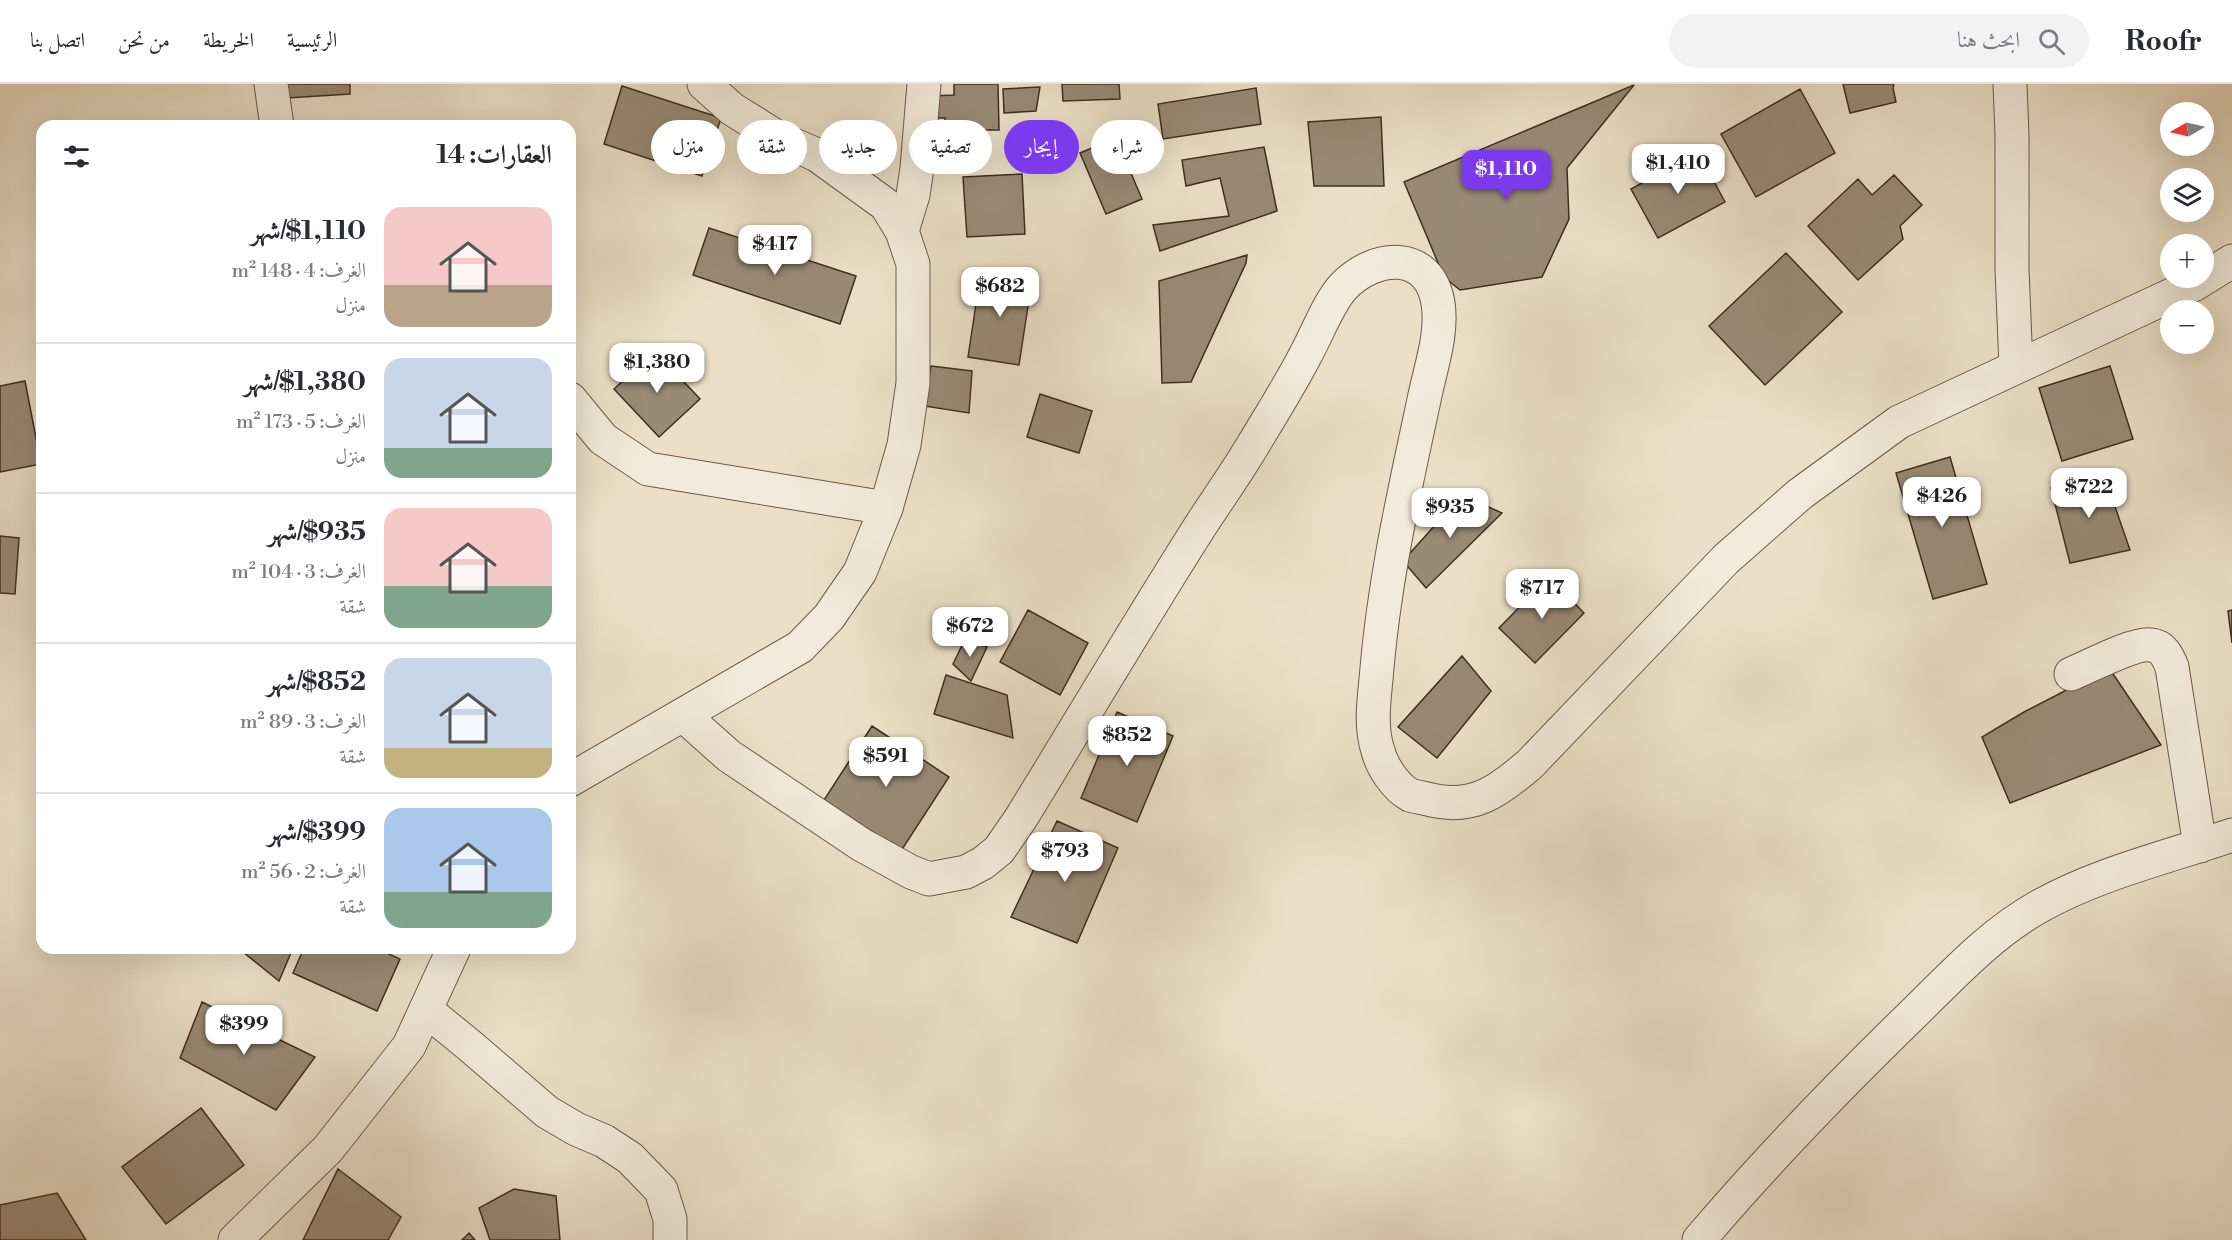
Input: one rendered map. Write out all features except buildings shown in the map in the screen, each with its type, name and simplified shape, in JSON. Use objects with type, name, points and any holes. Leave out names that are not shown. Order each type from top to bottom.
[{"type":"street","points":[[271,84],[277,120]]},
{"type":"street","points":[[576,777],[800,647],[822,625],[860,572],[886,508],[904,445],[913,383],[913,264],[902,231],[886,205],[843,172],[817,155],[780,139],[732,109],[704,84]]},
{"type":"street","points":[[902,231],[913,195],[924,84]]},
{"type":"street","points":[[2010,84],[2012,269],[2016,367]]},
{"type":"street","points":[[683,715],[729,756],[862,845],[911,872],[929,879],[966,872],[983,863],[999,850],[1021,818],[1188,546],[1240,467],[1298,370],[1340,289],[1376,265],[1394,261],[1409,263],[1430,280],[1438,304],[1438,336],[1398,522],[1380,631],[1372,722],[1377,751],[1387,772],[1408,794],[1455,805],[1482,797],[1507,784],[1530,764],[1726,559],[1800,494],[1899,422],[2195,284],[2232,261]]},
{"type":"street","points":[[576,406],[603,439],[648,470],[886,508]]},
{"type":"street","points":[[2071,674],[2136,646],[2152,645],[2166,653],[2172,667],[2200,846]]},
{"type":"street","points":[[1699,1240],[1763,1166],[1879,1047],[2003,929],[2040,906],[2090,882],[2232,835]]},
{"type":"street","points":[[235,1240],[328,1149],[409,1046],[451,954]]},
{"type":"street","points":[[426,1010],[470,1044],[547,1112],[576,1129],[604,1141],[630,1158],[661,1190],[670,1219],[670,1240]]}]
